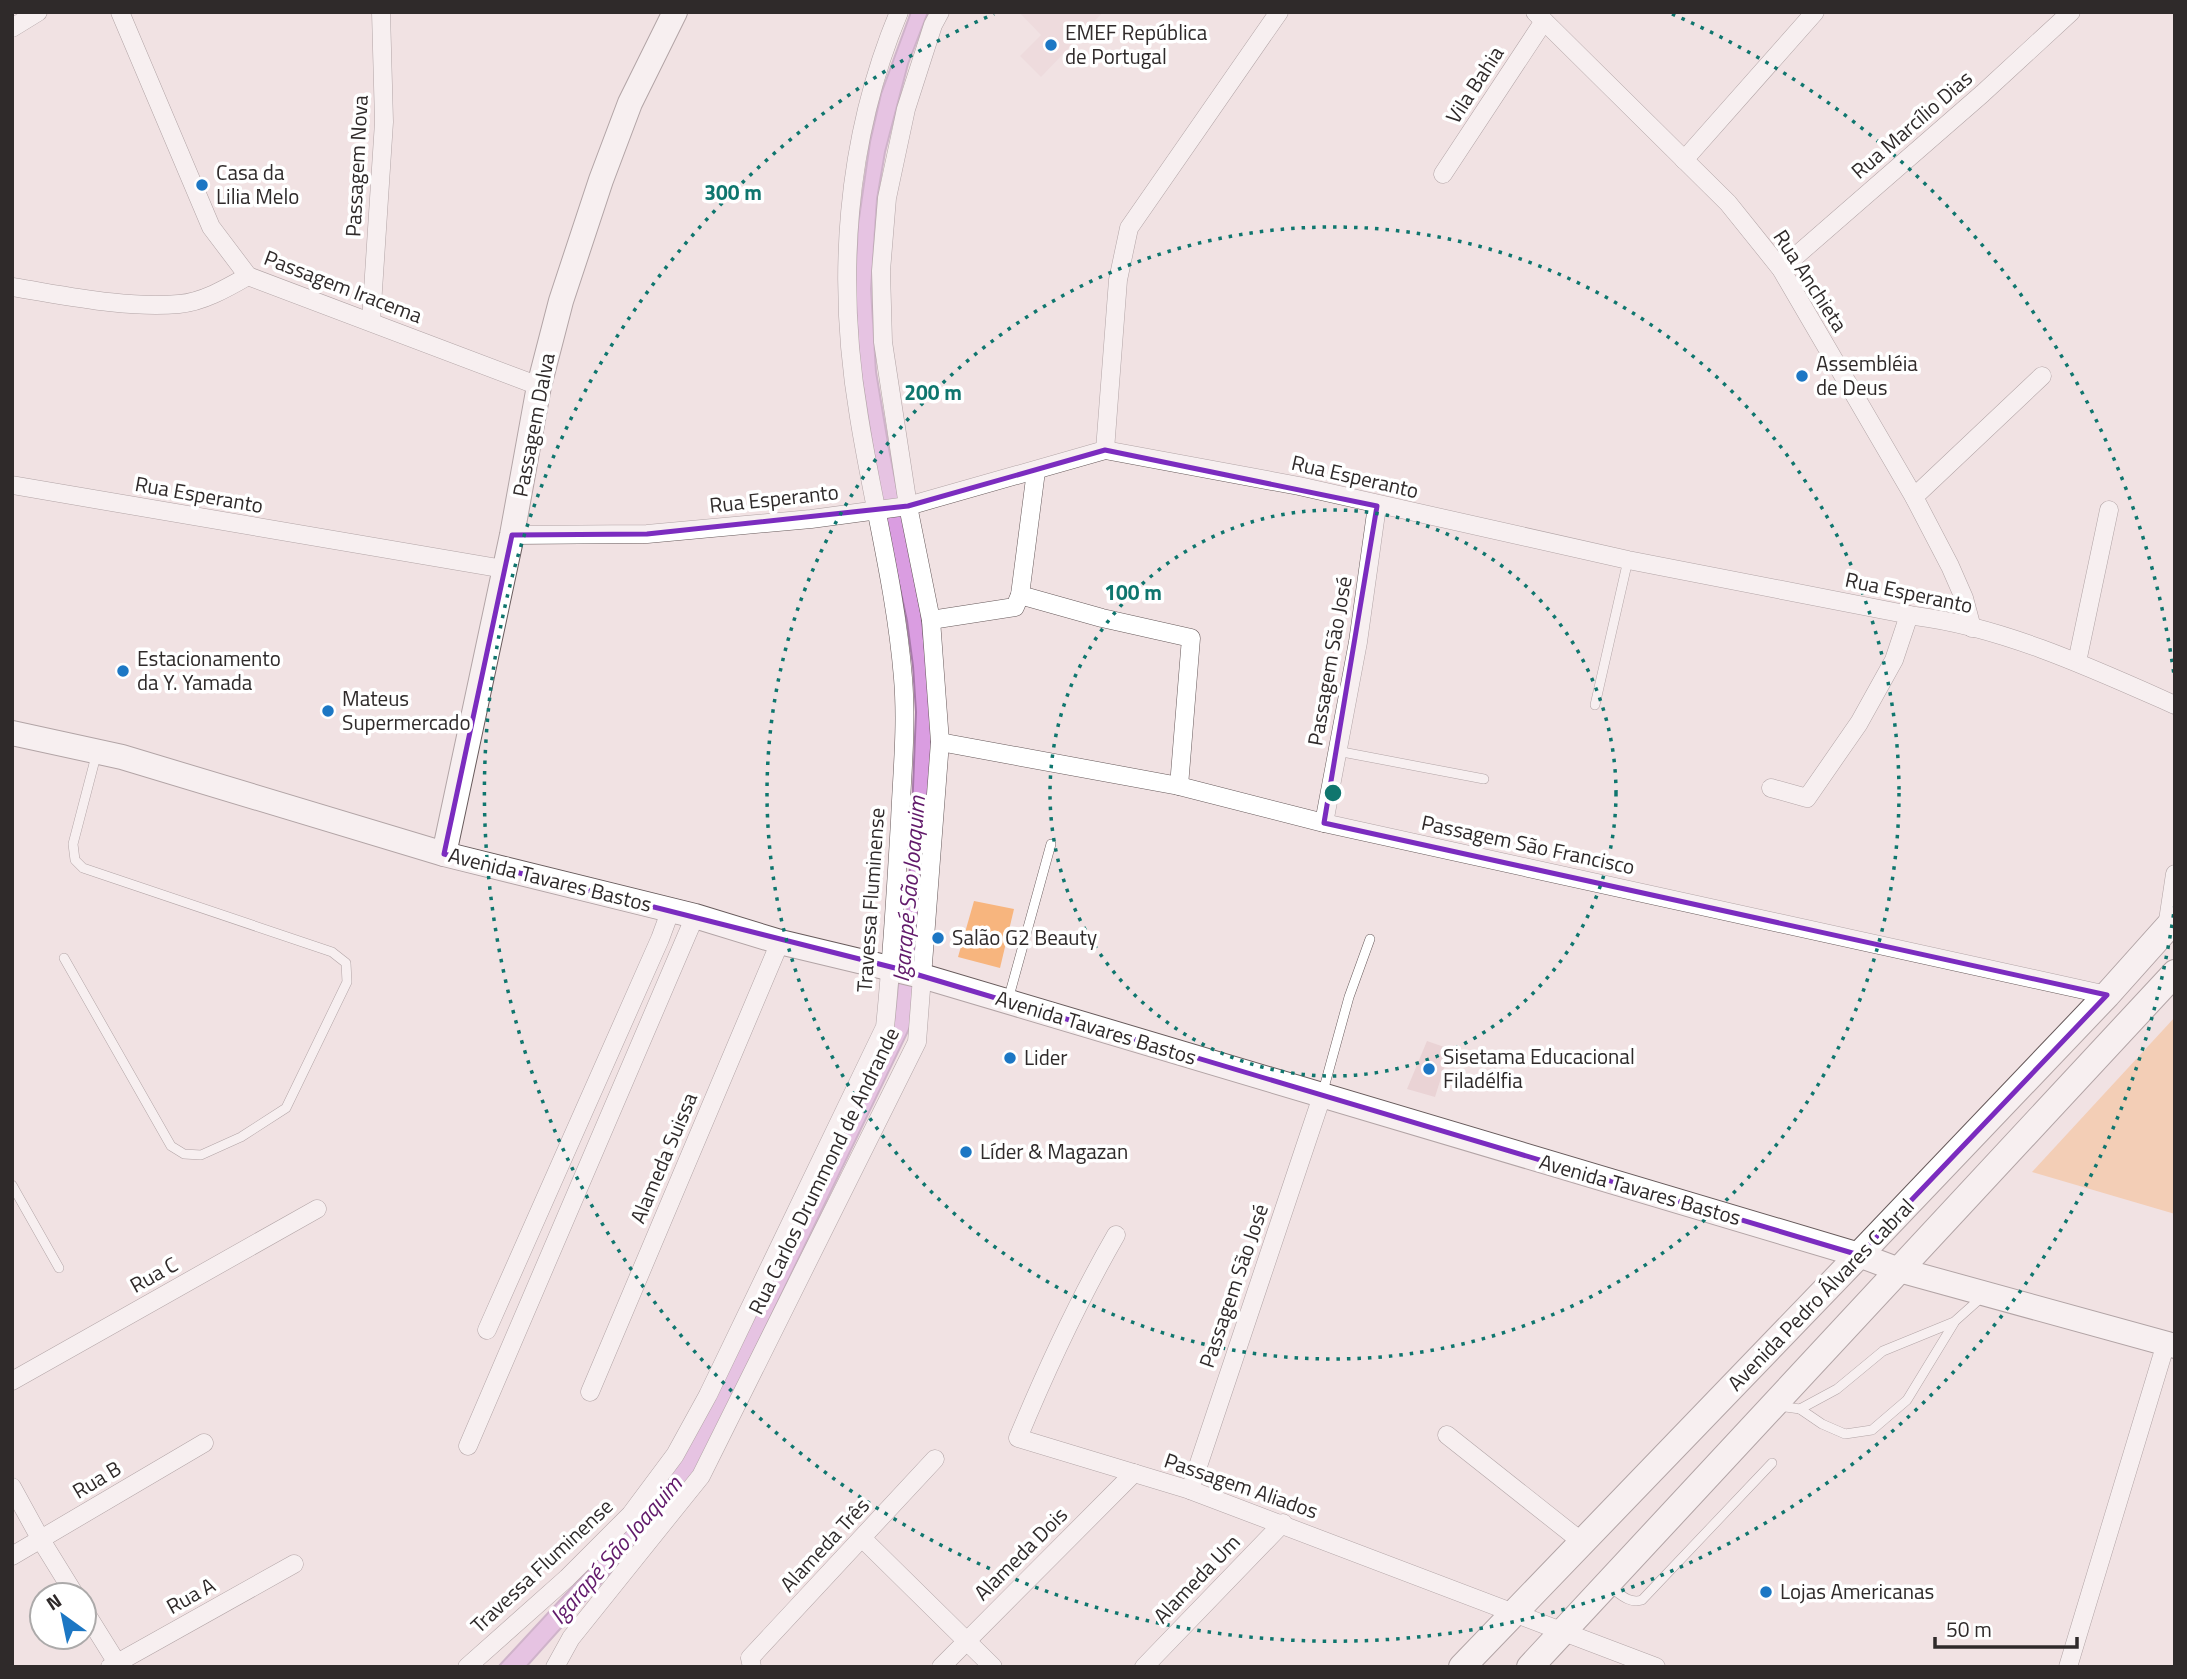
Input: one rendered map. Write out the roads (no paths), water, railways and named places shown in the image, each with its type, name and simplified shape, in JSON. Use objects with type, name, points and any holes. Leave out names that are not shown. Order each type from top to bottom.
[{"type":"main road","name":"Passagem Dalva","points":[[444,854],[512,535],[539,386],[561,301],[630,103],[675,12]]},
{"type":"main road","name":"Avenida Tavares Bastos","points":[[12,733],[122,757],[444,854],[671,909],[780,942],[906,971],[1859,1255],[1899,1270],[2170,1345]]},
{"type":"main road","name":"Avenida Pedro Álvares Cabral","points":[[1462,1667],[2107,995],[2171,923]]},
{"type":"main road","name":"Avenida Pedro Álvares Cabral","points":[[1530,1667],[2173,978]]},
{"type":"street","points":[[12,28],[38,12]]},
{"type":"street","name":"Passagem Iracema","points":[[120,12],[211,227],[248,276],[539,386]]},
{"type":"street","name":"Passagem Nova","points":[[371,321],[384,122],[381,12]]},
{"type":"street","name":"Travessa Fluminense","points":[[467,1667],[567,1578],[631,1514],[675,1455],[708,1395],[885,1027],[906,971],[903,681],[879,510],[858,417],[846,311],[848,231],[853,177],[879,67],[899,12]]},
{"type":"street","name":"Rua Carlos Drummond de Andrande","points":[[555,1667],[571,1638],[702,1476],[916,1042],[906,971],[940,742],[932,620],[905,507],[883,342],[881,271],[887,198],[906,109],[933,25],[940,12]]},
{"type":"street","points":[[1105,450],[1118,280],[1129,228],[1279,12]]},
{"type":"street","points":[[1684,159],[1815,12]]},
{"type":"street","name":"Rua Marcílio Dias","points":[[1781,269],[1982,94],[2071,12]]},
{"type":"street","name":"Rua Anchieta","points":[[1540,17],[1728,203],[1781,269],[1914,497],[1950,566],[1964,598],[1972,628]]},
{"type":"street","name":"Vila Bahia","points":[[1443,174],[1540,17]]},
{"type":"street","points":[[12,287],[96,299],[180,304],[217,293],[248,276]]},
{"type":"street","points":[[1914,497],[2042,376]]},
{"type":"street","name":"Rua Esperanto","points":[[512,535],[647,534],[905,507],[1105,450],[1298,486],[1377,506],[1628,560],[1909,615],[1947,620],[2077,662],[2175,705]]},
{"type":"street","points":[[932,620],[1015,607],[1020,595],[1036,471]]},
{"type":"street","name":"Rua Esperanto","points":[[12,485],[504,569]]},
{"type":"street","name":"Passagem São José","points":[[1324,823],[1358,642],[1377,506]]},
{"type":"street","points":[[2077,662],[2109,510]]},
{"type":"street","points":[[1020,595],[1102,618],[1191,638],[1179,786]]},
{"type":"street","points":[[1771,788],[1807,797],[1871,702],[1894,660],[1909,615]]},
{"type":"street","name":"Passagem São Francisco","points":[[940,742],[1179,786],[1324,823],[2107,995]]},
{"type":"street","points":[[2171,923],[2175,874]]},
{"type":"street","points":[[487,1330],[671,909]]},
{"type":"street","points":[[468,1446],[695,916]]},
{"type":"street","name":"Alameda Suissa","points":[[590,1392],[780,942]]},
{"type":"street","name":"Passagem São José","points":[[1190,1490],[1322,1096]]},
{"type":"street","name":"Rua C","points":[[12,1381],[317,1209]]},
{"type":"street","name":"Passagem Aliados","points":[[1116,1235],[1082,1294],[1048,1364],[1018,1438],[1190,1490],[1283,1523],[1656,1667]]},
{"type":"street","points":[[2068,1667],[2170,1345]]},
{"type":"street","points":[[1447,1435],[1583,1542]]},
{"type":"street","name":"Rua B","points":[[12,1556],[204,1443]]},
{"type":"street","name":"Alameda Três","points":[[751,1665],[750,1658],[935,1459]]},
{"type":"street","name":"Alameda Dois","points":[[941,1667],[1134,1473]]},
{"type":"street","points":[[12,1487],[66,1581]]},
{"type":"street","name":"Alameda Um","points":[[1144,1667],[1283,1523]]},
{"type":"street","points":[[863,1539],[993,1667]]},
{"type":"street","name":"Rua A","points":[[113,1665],[294,1564]]},
{"type":"street","points":[[98,1637],[113,1665]]},
{"type":"lane","points":[[1595,705],[1628,560]]},
{"type":"lane","points":[[1337,751],[1484,779]]},
{"type":"lane","points":[[64,958],[171,1146],[184,1154],[201,1155],[241,1137],[286,1108],[347,982],[346,963],[332,952],[83,868],[75,860],[73,844],[97,752]]},
{"type":"lane","points":[[1008,1002],[1051,844]]},
{"type":"lane","points":[[1322,1096],[1349,997],[1370,939]]},
{"type":"lane","points":[[12,1185],[59,1268]]},
{"type":"lane","points":[[1773,1405],[1800,1409],[1822,1424],[1845,1434],[1872,1430],[1907,1400],[1954,1322],[1986,1294]]},
{"type":"lane","points":[[1800,1409],[1837,1389],[1883,1352],[1954,1322]]},
{"type":"lane","points":[[1605,1584],[1629,1600],[1642,1600],[1772,1463]]},
{"type":"water","name":"Igarapé São Joaquim","points":[[911,12],[928,12],[908,64],[885,152],[877,199],[871,289],[876,372],[921,612],[934,736],[910,1027],[690,1484],[526,1667],[498,1667],[639,1515],[682,1457],[894,1023],[909,888],[916,712],[907,621],[881,499],[859,360],[855,287],[858,225],[870,142],[881,94]]},
{"type":"place","name":"EMEF República de Portugal","points":[[1051,45]]},
{"type":"place","name":"Casa da Lilia Melo","points":[[202,185]]},
{"type":"place","name":"Assembléia de Deus","points":[[1802,376]]},
{"type":"place","name":"Estacionamento da Y. Yamada","points":[[123,671]]},
{"type":"place","name":"Mateus Supermercado","points":[[328,711]]},
{"type":"place","name":"Salão G2 Beauty","points":[[938,938]]},
{"type":"place","name":"Lider","points":[[1010,1058]]},
{"type":"place","name":"Sisetama Educacional Filadélfia","points":[[1429,1069]]},
{"type":"place","name":"Líder & Magazan","points":[[966,1152]]},
{"type":"place","name":"Lojas Americanas","points":[[1766,1592]]}]
